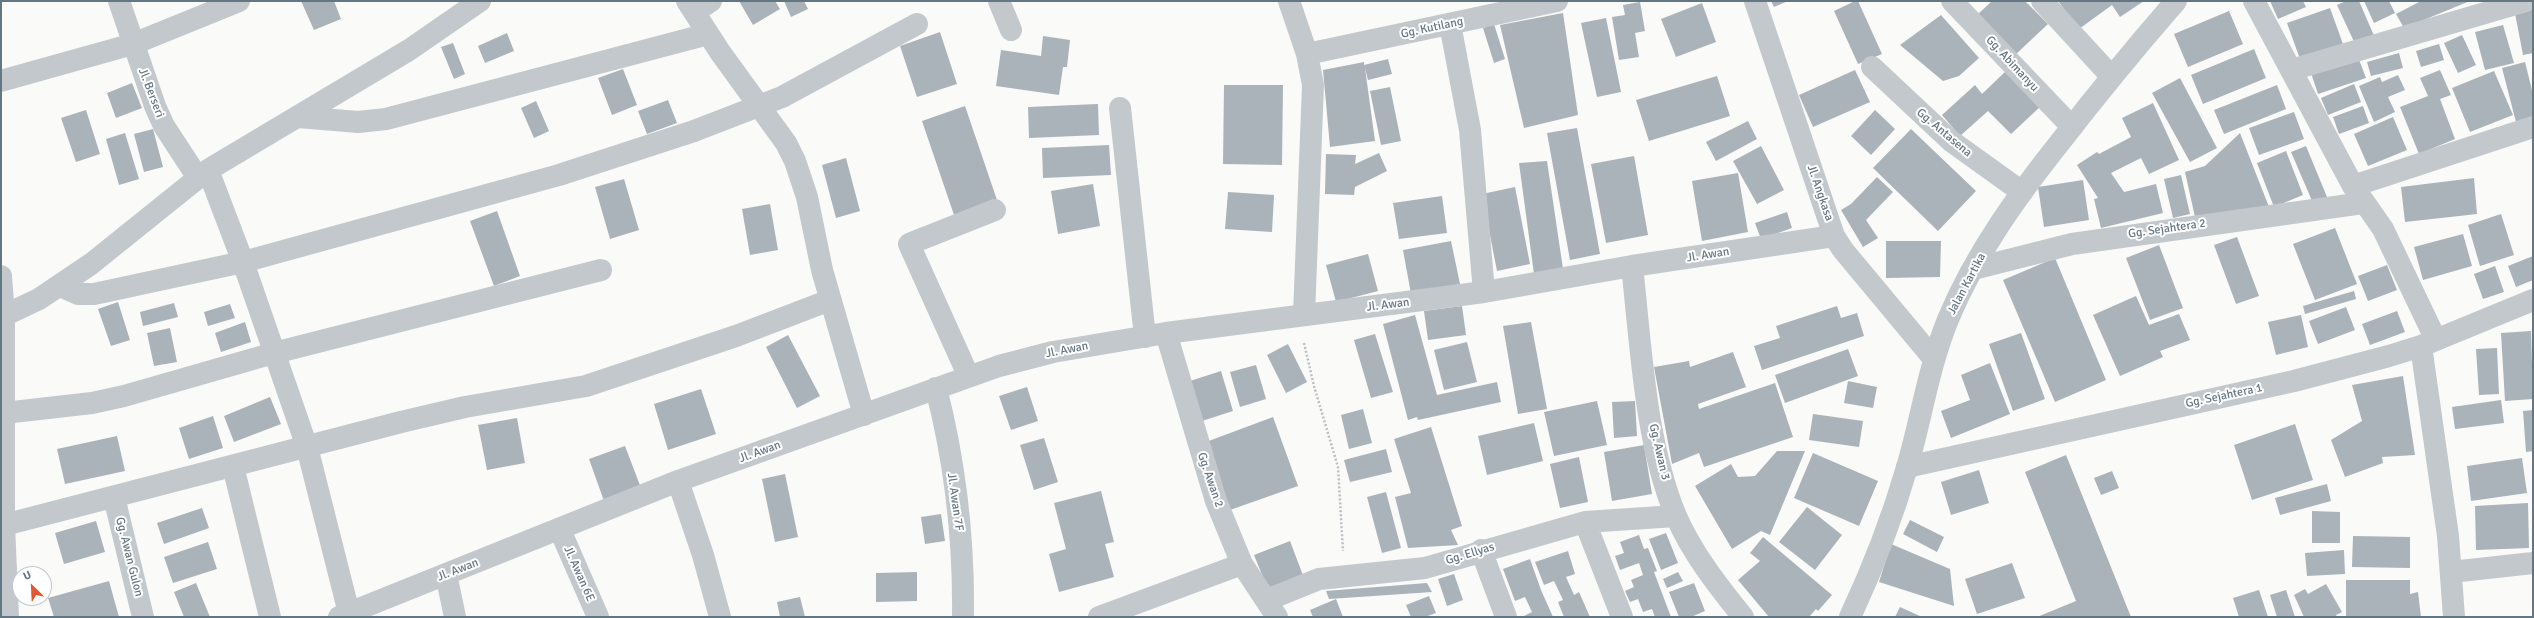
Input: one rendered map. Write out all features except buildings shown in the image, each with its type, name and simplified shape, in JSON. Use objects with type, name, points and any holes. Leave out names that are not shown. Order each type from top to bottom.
[{"type":"street","name":"Jl. Berseri","points":[[119,1],[133,44],[164,126],[203,174],[243,262],[307,447],[344,615]]},
{"type":"street","points":[[1,81],[133,44],[239,1]]},
{"type":"street","points":[[3,317],[60,286],[91,264],[203,174],[409,50],[480,1]]},
{"type":"street","points":[[999,1],[1011,30]]},
{"type":"street","points":[[1289,1],[1307,54],[1313,85],[1304,315]]},
{"type":"street","name":"Gg. Kutilang","points":[[1307,54],[1557,1]]},
{"type":"street","name":"Jl. Angkasa","points":[[1754,1],[1834,236],[1852,261],[1933,358]]},
{"type":"street","name":"Gg. Abimanyu","points":[[1952,1],[2072,127]]},
{"type":"street","points":[[2042,1],[2111,76]]},
{"type":"street","name":"Jalan Kartika","points":[[1850,617],[1882,539],[1907,467],[1933,358],[1949,317],[1973,269],[2022,192],[2111,76],[2176,1]]},
{"type":"street","points":[[2254,1],[2358,194],[2382,229],[2428,343],[2451,572],[2454,617]]},
{"type":"street","points":[[2291,70],[2423,33],[2491,5],[2526,1]]},
{"type":"street","points":[[697,5],[708,34],[786,143],[802,178],[830,300],[864,415]]},
{"type":"street","points":[[60,286],[78,294],[94,294],[243,262],[633,152],[760,106],[917,24]]},
{"type":"street","points":[[1450,24],[1470,130],[1484,292]]},
{"type":"street","points":[[298,117],[358,122],[386,119],[708,34]]},
{"type":"street","name":"Gg. Antasena","points":[[1872,67],[1951,141],[2022,192]]},
{"type":"street","name":"Gg. Awan 2","points":[[1120,108],[1155,335],[1216,501],[1242,564],[1272,609]]},
{"type":"street","name":"Gg. Sejahtera 2","points":[[1973,269],[2025,254],[2072,244],[2358,194],[2533,127]]},
{"type":"street","points":[[968,375],[909,244],[995,210]]},
{"type":"street","name":"Jl. Awan","points":[[344,615],[560,530],[678,481],[864,415],[968,375],[1053,352],[1155,335],[1484,292],[1632,266],[1834,236]]},
{"type":"street","name":"Gg. Awan 3","points":[[1632,266],[1652,424],[1664,477],[1676,516],[1710,575],[1742,617]]},
{"type":"street","points":[[4,413],[85,404],[124,396],[274,353],[601,270]]},
{"type":"street","points":[[1,276],[3,317],[4,525],[8,617]]},
{"type":"street","points":[[4,525],[465,407],[586,386],[742,334],[830,300]]},
{"type":"street","name":"Gg. Sejahtera 1","points":[[1907,467],[2294,381],[2428,343],[2533,300]]},
{"type":"street","name":"Jl. Awan 7F","points":[[936,388],[944,422],[959,530],[963,580],[963,617]]},
{"type":"street","points":[[233,466],[270,617]]},
{"type":"street","points":[[678,481],[703,555],[720,617]]},
{"type":"street","name":"Gg. Awan Gulon","points":[[114,497],[143,617]]},
{"type":"street","name":"Gg. Ellyas","points":[[1272,609],[1319,579],[1344,575],[1425,568],[1481,550],[1585,522],[1676,516]]},
{"type":"street","points":[[1585,522],[1622,617]]},
{"type":"street","name":"Jl. Awan 6E","points":[[560,530],[598,617]]},
{"type":"street","points":[[1481,550],[1506,617]]},
{"type":"street","points":[[2451,572],[2533,563]]},
{"type":"street","points":[[1099,617],[1242,564]]},
{"type":"street","points":[[446,574],[455,617]]},
{"type":"path","points":[[1304,315],[1304,347],[1338,467],[1344,575]]}]
